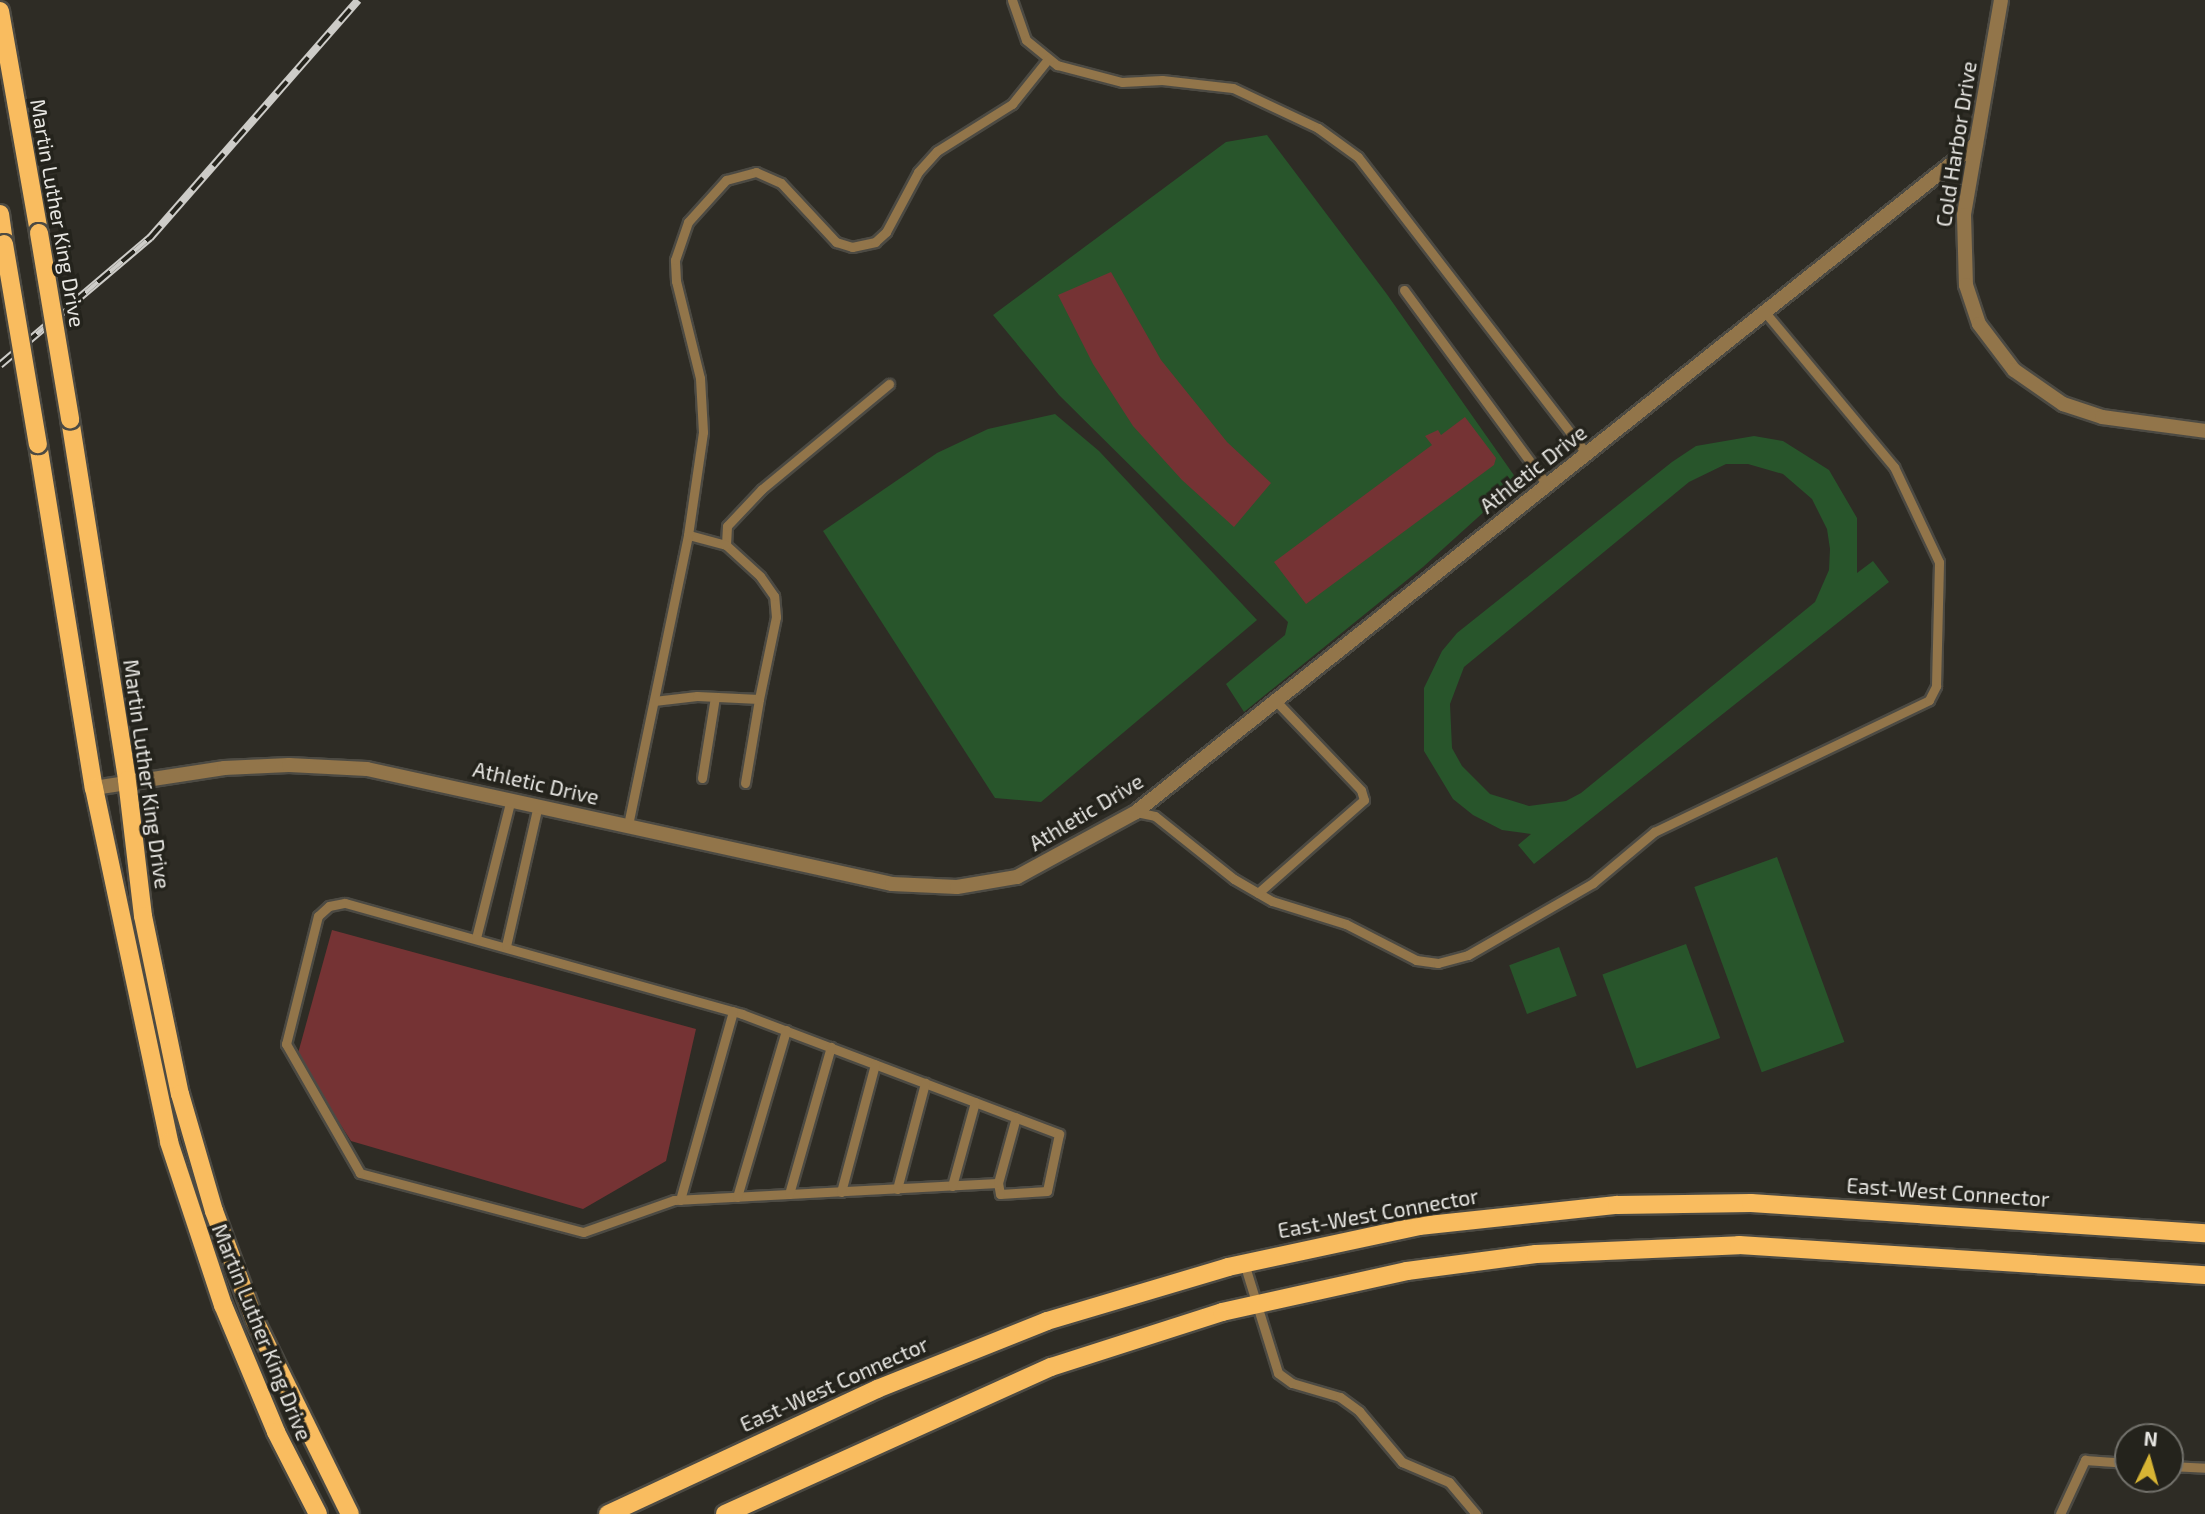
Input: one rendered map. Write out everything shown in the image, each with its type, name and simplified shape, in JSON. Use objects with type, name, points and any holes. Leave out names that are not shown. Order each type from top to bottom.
[{"type":"main road","name":"Martin Luther King Drive","points":[[0,11],[70,419],[127,780],[154,976],[196,1153],[277,1372],[350,1514]]},
{"type":"main road","name":"Martin Luther King Drive","points":[[0,214],[94,788],[139,1019],[183,1189],[242,1352],[306,1495],[318,1514]]},
{"type":"main road","name":"East-West Connector","points":[[608,1514],[785,1429],[990,1342],[1106,1302],[1244,1262],[1353,1238],[1485,1217],[1671,1203],[1829,1207],[2205,1233]]},
{"type":"main road","points":[[725,1514],[1051,1367],[1255,1303],[1471,1261],[1671,1246],[1808,1247],[2205,1275]]},
{"type":"main road","points":[[337,1485],[363,1514]]},
{"type":"main road","points":[[306,1495],[310,1514]]},
{"type":"street","name":"Cold Harbor Drive","points":[[2001,0],[1964,215],[1963,264],[1971,305],[2000,356],[2029,383],[2081,412],[2205,431]]},
{"type":"street","name":"Athletic Drive","points":[[94,788],[127,780],[289,765],[366,769],[892,884],[957,887],[1017,877],[1136,811],[1976,144]]},
{"type":"lane","points":[[1012,0],[1026,40],[1048,59],[1078,74],[1122,82],[1162,80],[1234,88],[1318,128],[1348,150],[1587,454]]},
{"type":"lane","points":[[628,825],[688,535],[703,404],[675,260],[692,216],[726,180],[756,172],[781,183],[836,242],[852,247],[875,242],[886,232],[918,172],[937,152],[1012,104],[1048,59]]},
{"type":"lane","points":[[1404,290],[1547,485]]},
{"type":"lane","points":[[1136,811],[1155,816],[1258,893],[1317,918],[1346,924],[1416,960],[1438,963],[1468,956],[1593,883],[1654,832],[1929,700],[1936,686],[1939,562],[1894,467],[1765,312]]},
{"type":"lane","points":[[726,545],[727,526],[762,489],[889,384]]},
{"type":"lane","points":[[688,535],[726,545],[760,576],[774,596],[776,617],[745,783]]},
{"type":"lane","points":[[653,701],[715,697],[759,699]]},
{"type":"lane","points":[[702,778],[715,697]]},
{"type":"lane","points":[[1258,893],[1364,800],[1361,790],[1276,701]]},
{"type":"lane","points":[[476,938],[511,799]]},
{"type":"lane","points":[[506,946],[538,805]]},
{"type":"lane","points":[[999,1183],[680,1200],[583,1232],[360,1173],[286,1044],[318,916],[329,906],[345,903],[733,1011],[1059,1133],[1046,1191],[1000,1194],[999,1183],[1016,1117]]},
{"type":"lane","points":[[680,1200],[733,1011]]},
{"type":"lane","points":[[737,1197],[786,1030]]},
{"type":"lane","points":[[789,1194],[831,1047]]},
{"type":"lane","points":[[841,1192],[875,1064]]},
{"type":"lane","points":[[897,1189],[925,1083]]},
{"type":"lane","points":[[952,1186],[975,1101]]},
{"type":"lane","points":[[1244,1262],[1278,1373],[1292,1383],[1340,1397],[1359,1411],[1402,1462],[1449,1482],[1476,1514]]},
{"type":"lane","points":[[2060,1514],[2085,1460],[2114,1462]]},
{"type":"lane","points":[[2184,1467],[2205,1468]]},
{"type":"green space","points":[[1267,135],[1386,293],[1518,481],[1423,567],[1244,712],[1226,684],[1285,635],[1288,622],[1059,395],[993,315],[1226,142]]},
{"type":"green space","points":[[1055,414],[1099,451],[1257,620],[1041,802],[995,798],[823,531],[937,453],[988,429]]},
{"type":"green space","points":[[1754,436],[1783,441],[1829,470],[1857,518],[1857,573],[1873,561],[1889,582],[1534,864],[1518,845],[1531,834],[1502,830],[1473,815],[1453,799],[1424,751],[1424,688],[1442,651],[1457,633],[1672,462],[1696,446]],"holes":[[[1726,464],[1748,464],[1783,474],[1812,499],[1827,529],[1829,570],[1815,602],[1581,793],[1566,801],[1529,806],[1490,794],[1462,766],[1452,748],[1450,704],[1464,667],[1689,482]]]},
{"type":"green space","points":[[1777,857],[1844,1042],[1762,1072],[1694,887]]},
{"type":"green space","points":[[1686,944],[1720,1038],[1637,1068],[1602,974]]},
{"type":"green space","points":[[1559,947],[1577,996],[1527,1014],[1509,965]]},
{"type":"building","points":[[1111,272],[1161,360],[1227,442],[1271,483],[1234,527],[1182,480],[1133,426],[1093,364],[1058,295]]},
{"type":"building","points":[[1465,417],[1496,458],[1494,465],[1306,604],[1274,562],[1432,445],[1425,436],[1438,430],[1441,435]]},
{"type":"building","points":[[332,930],[696,1029],[666,1161],[583,1209],[351,1141],[297,1057]]},
{"type":"railway","points":[[0,365],[150,238],[358,0]]}]
